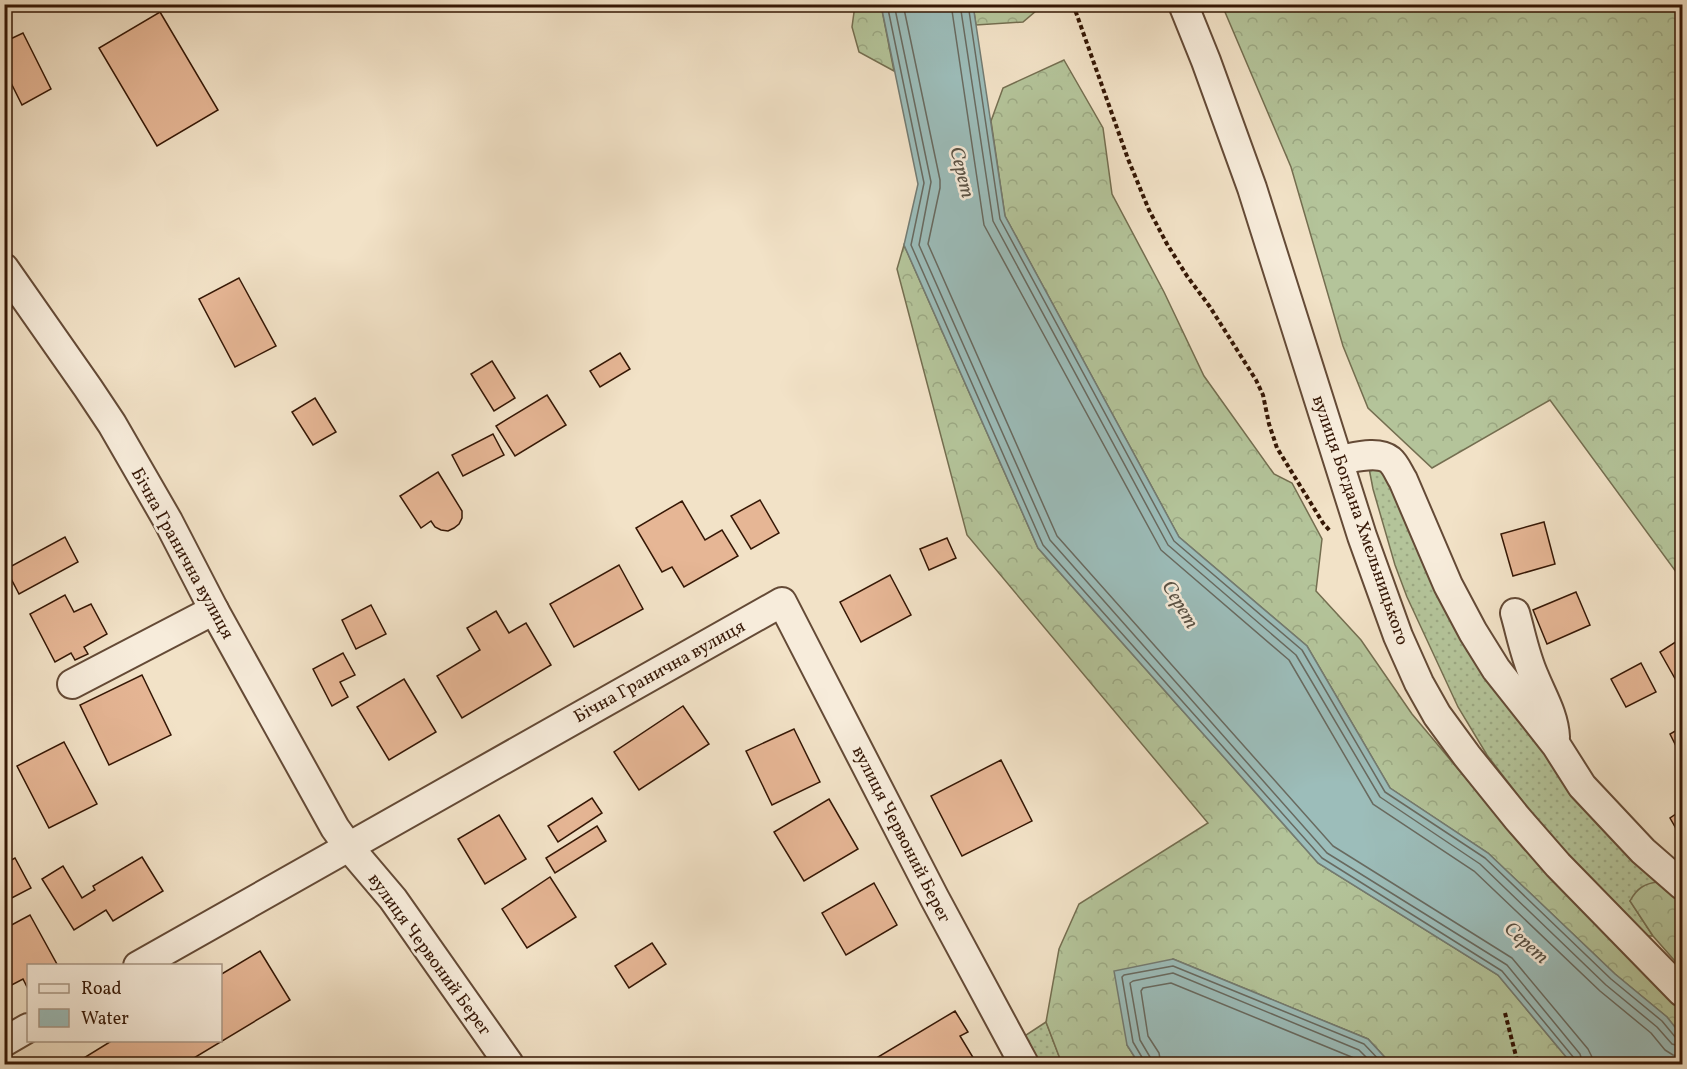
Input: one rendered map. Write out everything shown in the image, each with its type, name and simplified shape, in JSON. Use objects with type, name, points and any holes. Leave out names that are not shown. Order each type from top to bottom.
[{"type":"street","name":"вулиця Богдана Хмельницького","points":[[1183,4],[1252,188],[1362,536],[1398,636],[1419,683],[1437,715],[1467,756],[1531,834],[1558,865],[1683,992]]},
{"type":"street","name":"Бічна Гранична вулиця","points":[[4,268],[112,424],[168,521],[214,610],[322,805],[348,846]]},
{"type":"street","points":[[1338,460],[1381,456],[1394,464],[1448,585],[1496,669],[1556,745],[1573,775],[1598,805],[1643,851],[1683,885]]},
{"type":"street","name":"Бічна Гранична вулиця","points":[[142,964],[782,602]]},
{"type":"street","name":"вулиця Червоний Берег","points":[[782,602],[934,897],[1024,1065]]},
{"type":"street","points":[[72,684],[214,610]]},
{"type":"street","points":[[1515,613],[1525,651],[1551,717],[1556,745]]},
{"type":"street","name":"вулиця Червоний Берег","points":[[348,846],[393,899],[509,1065]]},
{"type":"street","points":[[4,1042],[27,1029]]},
{"type":"path","points":[[1073,4],[1128,159],[1149,210],[1187,276],[1210,307],[1256,380],[1263,395],[1277,448],[1330,532]]},
{"type":"path","points":[[1505,1013],[1518,1065]]},
{"type":"green space","points":[[855,5],[881,5],[894,71],[859,52],[852,27]]},
{"type":"green space","points":[[973,5],[1043,5],[1023,22],[976,25]]},
{"type":"green space","points":[[1222,5],[1682,5],[1682,580],[1550,400],[1432,468],[1368,408],[1343,346],[1291,167]]},
{"type":"green space","points":[[1064,60],[1103,128],[1112,194],[1164,292],[1204,376],[1274,474],[1292,483],[1322,539],[1316,591],[1361,640],[1412,714],[1515,837],[1634,964],[1682,1007],[1682,1036],[1667,1017],[1615,974],[1488,853],[1390,788],[1307,646],[1179,537],[1005,216],[991,121],[1003,88]]},
{"type":"green space","points":[[904,245],[1038,548],[1318,863],[1498,975],[1572,1064],[1391,1064],[1368,1039],[1173,959],[1127,1045],[1139,1064],[1062,1064],[1046,1022],[1059,949],[1079,904],[1208,823],[967,535],[897,269]]},
{"type":"green space","points":[[1382,466],[1436,574],[1659,882],[1630,901],[1653,936],[1645,936],[1548,834],[1487,755],[1458,707],[1407,597],[1395,565],[1369,468]]},
{"type":"green space","points":[[1659,882],[1682,896],[1682,969],[1653,936],[1630,901],[1642,887]]},
{"type":"green space","points":[[1046,1022],[1062,1064],[1034,1064],[1020,1039]]},
{"type":"water","name":"Серет","points":[[881,5],[973,5],[1005,216],[1179,537],[1307,646],[1390,788],[1488,853],[1615,974],[1667,1017],[1682,1036],[1682,1064],[1572,1064],[1498,975],[1318,863],[1038,548],[904,245],[918,184]]},
{"type":"water","points":[[1173,959],[1368,1039],[1391,1064],[1139,1064],[1127,1045],[1114,971]]},
{"type":"building","points":[[160,12],[218,110],[157,146],[99,48]]},
{"type":"building","points":[[23,33],[51,89],[22,105],[8,77],[4,79],[4,42]]},
{"type":"building","points":[[239,278],[276,346],[235,367],[199,299]]},
{"type":"building","points":[[620,353],[630,369],[600,387],[590,371]]},
{"type":"building","points":[[492,361],[515,398],[494,411],[471,374]]},
{"type":"building","points":[[547,395],[566,425],[515,456],[496,426]]},
{"type":"building","points":[[315,398],[336,432],[313,445],[292,412]]},
{"type":"building","points":[[493,434],[504,455],[463,476],[452,455]]},
{"type":"building","points":[[438,472],[462,511],[459,524],[448,531],[435,527],[431,521],[421,528],[400,496]]},
{"type":"building","points":[[760,500],[779,533],[751,549],[731,516]]},
{"type":"building","points":[[682,501],[705,540],[722,530],[738,556],[684,587],[672,567],[662,572],[636,528]]},
{"type":"building","points":[[1544,522],[1555,564],[1513,576],[1501,534]]},
{"type":"building","points":[[65,537],[78,562],[19,594],[6,569]]},
{"type":"building","points":[[947,538],[956,558],[929,570],[920,549]]},
{"type":"building","points":[[619,565],[643,609],[574,647],[550,604]]},
{"type":"building","points":[[890,575],[911,615],[861,642],[840,602]]},
{"type":"building","points":[[1576,592],[1590,625],[1547,644],[1533,610]]},
{"type":"building","points":[[65,595],[74,612],[91,604],[107,634],[84,647],[88,654],[75,660],[71,653],[55,662],[30,614]]},
{"type":"building","points":[[371,605],[386,634],[356,649],[342,620]]},
{"type":"building","points":[[496,611],[509,633],[526,623],[551,665],[462,718],[437,676],[480,650],[467,628]]},
{"type":"building","points":[[1677,641],[1682,651],[1682,691],[1660,652]]},
{"type":"building","points":[[343,653],[355,675],[340,682],[348,697],[332,706],[313,669]]},
{"type":"building","points":[[1641,663],[1656,692],[1626,707],[1611,679]]},
{"type":"building","points":[[142,675],[171,735],[109,765],[80,705]]},
{"type":"building","points":[[404,679],[436,732],[389,760],[357,707]]},
{"type":"building","points":[[683,706],[709,744],[639,790],[614,752]]},
{"type":"building","points":[[1682,727],[1682,758],[1670,734]]},
{"type":"building","points":[[794,729],[820,782],[772,805],[746,751]]},
{"type":"building","points":[[64,742],[97,804],[49,828],[17,766]]},
{"type":"building","points":[[1001,760],[1032,821],[962,856],[931,796]]},
{"type":"building","points":[[592,798],[602,813],[558,842],[548,826]]},
{"type":"building","points":[[829,799],[858,849],[804,881],[774,832]]},
{"type":"building","points":[[1682,810],[1682,839],[1670,818]]},
{"type":"building","points":[[499,815],[526,859],[485,884],[458,839]]},
{"type":"building","points":[[597,826],[606,841],[555,873],[546,858]]},
{"type":"building","points":[[142,857],[163,891],[113,921],[106,910],[74,930],[42,879],[63,866],[82,898],[95,890],[93,886]]},
{"type":"building","points":[[15,858],[31,888],[4,902],[4,864]]},
{"type":"building","points":[[550,877],[576,917],[527,948],[502,909]]},
{"type":"building","points":[[874,883],[897,925],[846,955],[822,913]]},
{"type":"building","points":[[30,915],[57,964],[27,964],[27,987],[23,979],[4,989],[4,929]]},
{"type":"building","points":[[652,943],[666,964],[629,988],[615,966]]},
{"type":"building","points":[[260,951],[290,1000],[222,1041],[222,974]]},
{"type":"building","points":[[955,1011],[968,1032],[960,1036],[977,1064],[882,1064],[878,1057]]},
{"type":"building","points":[[110,1042],[220,1042],[184,1064],[74,1064]]}]
